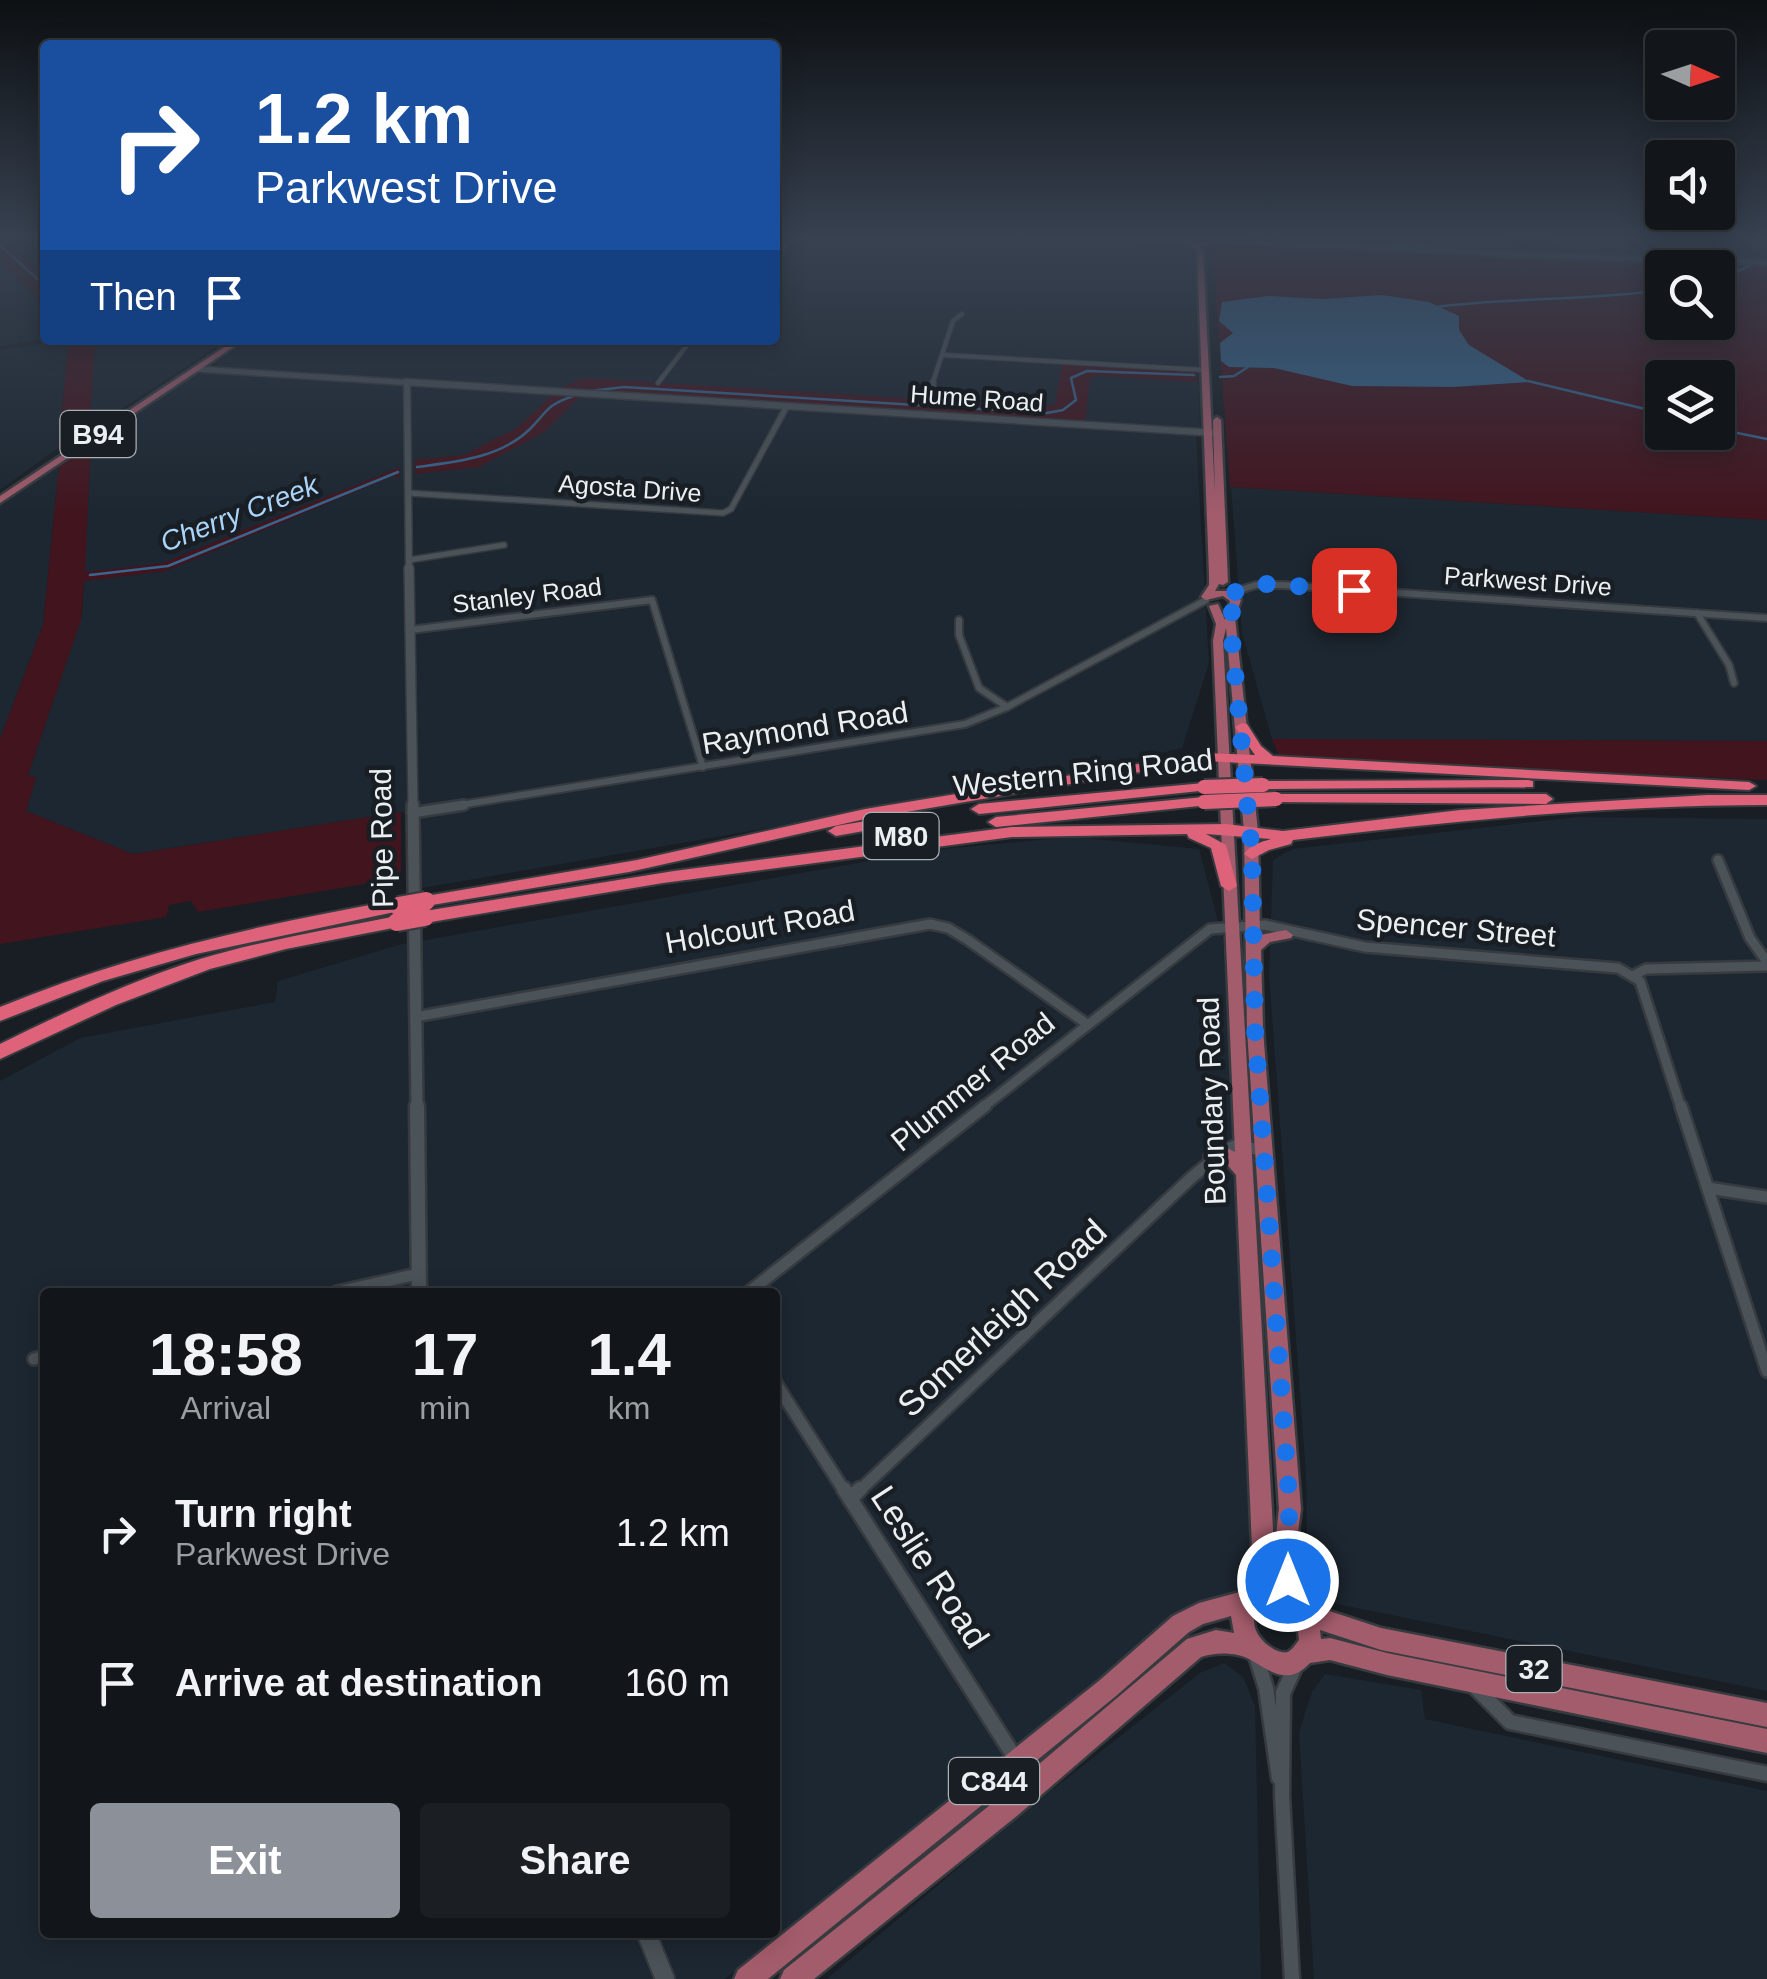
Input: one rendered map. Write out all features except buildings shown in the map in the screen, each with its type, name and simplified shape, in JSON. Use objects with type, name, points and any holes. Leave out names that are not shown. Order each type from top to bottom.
[{"type":"highway","points":[[1242,727],[1256,749],[1270,761]]},
{"type":"highway","points":[[629,866],[865,814],[1048,786],[1221,752],[1246,760],[1749,786]]},
{"type":"highway","name":"Western Ring Road","points":[[425,909],[663,878],[983,824],[1263,785],[1767,786]]},
{"type":"highway","name":"Western Ring Road","points":[[179,962],[295,942],[397,914],[629,866],[969,810],[1204,795],[1276,799],[1767,800]]},
{"type":"highway","points":[[663,878],[1012,832],[1226,828],[1283,836],[1460,814],[1715,800]]},
{"type":"highway","points":[[1252,854],[1270,844],[1375,825]]},
{"type":"highway","points":[[1154,830],[1212,840],[1219,849],[1228,886]]},
{"type":"highway","points":[[0,1017],[103,978],[179,962]]},
{"type":"highway","points":[[0,1052],[179,962]]},
{"type":"highway","points":[[0,1060],[179,962]]},
{"type":"main road","name":"Boundary Road","points":[[1206,329],[1209,370]]},
{"type":"main road","name":"Boundary Road","points":[[1208,329],[1214,580],[1208,603],[1221,624],[1218,642],[1228,886],[1248,932],[1290,1509],[1284,1561],[1300,1609]]},
{"type":"main road","name":"B94","points":[[0,498],[225,345]]},
{"type":"main road","name":"B94","points":[[192,369],[232,345]]},
{"type":"main road","points":[[212,370],[210,362],[225,349]]},
{"type":"main road","name":"Boundary Road","points":[[1212,433],[1252,854],[1238,1151],[1263,1548],[1253,1598]]},
{"type":"main road","points":[[1208,603],[1244,588]]},
{"type":"main road","points":[[1248,932],[1264,939],[1294,935]]},
{"type":"main road","name":"32","points":[[1253,1598],[1277,1593],[1300,1609],[1381,1640],[1767,1715]]},
{"type":"main road","points":[[1253,1598],[1242,1623],[1254,1649]]},
{"type":"main road","name":"C844","points":[[747,1979],[1182,1624],[1198,1614],[1253,1598]]},
{"type":"main road","points":[[1300,1609],[1310,1632],[1302,1656]]},
{"type":"main road","name":"C844","points":[[792,1979],[1032,1786],[1195,1647],[1216,1641],[1254,1649]]},
{"type":"main road","name":"32","points":[[1254,1649],[1276,1664],[1330,1648],[1469,1681],[1767,1741]]},
{"type":"street","points":[[933,396],[931,388],[951,329]]},
{"type":"street","points":[[658,383],[687,345]]},
{"type":"street","points":[[943,355],[1209,370]]},
{"type":"street","name":"Hume Road","points":[[192,369],[1212,433]]},
{"type":"street","name":"Pipe Road","points":[[407,382],[419,1288]]},
{"type":"street","name":"Agosta Drive","points":[[408,492],[723,513],[731,509],[787,406]]},
{"type":"street","points":[[409,560],[504,545]]},
{"type":"street","name":"Parkwest Drive","points":[[1244,588],[1277,584],[1767,620]]},
{"type":"street","name":"Parkwest Drive","points":[[1229,595],[1262,589],[1365,592]]},
{"type":"street","name":"Stanley Road","points":[[410,630],[649,600],[656,604],[703,767]]},
{"type":"street","name":"Raymond Road","points":[[412,812],[939,730],[1008,708],[1180,613],[1208,603]]},
{"type":"street","name":"Raymond Road","points":[[1180,613],[1208,603]]},
{"type":"street","points":[[1698,615],[1728,665],[1734,683]]},
{"type":"street","points":[[959,620],[959,635],[982,692],[1008,708]]},
{"type":"street","points":[[1633,977],[1667,970],[1767,964],[1750,938],[1718,860]]},
{"type":"street","name":"Holcourt Road","points":[[415,1017],[930,924],[948,928],[968,940],[1087,1024]]},
{"type":"street","name":"Plummer Road","points":[[754,1288],[1210,929],[1248,932]]},
{"type":"street","name":"Spencer Street","points":[[1248,932],[1380,949],[1606,967],[1633,977],[1708,1188],[1767,1371]]},
{"type":"street","name":"Somerleigh Road","points":[[850,1499],[1212,1161],[1238,1151],[1264,1152]]},
{"type":"street","points":[[1708,1188],[1767,1197]]},
{"type":"street","points":[[355,1288],[418,1274]]},
{"type":"street","name":"Leslie Road","points":[[780,1390],[1032,1786]]},
{"type":"street","points":[[1254,1649],[1266,1688],[1282,1796]]},
{"type":"street","points":[[1292,1979],[1282,1796],[1283,1693],[1302,1656]]},
{"type":"street","points":[[1469,1681],[1510,1722],[1767,1774]]},
{"type":"street","points":[[813,1979],[846,1950],[874,1916]]},
{"type":"street","points":[[649,1938],[666,1979]]},
{"type":"shaded area","points":[[0,329],[40,329],[40,340],[0,346]]},
{"type":"shaded area","points":[[780,329],[1197,329],[1200,429],[217,367],[218,361],[242,345],[780,345]]},
{"type":"shaded area","points":[[1218,329],[1645,329],[1645,340],[1735,340],[1735,329],[1767,329],[1767,520],[1230,487]]},
{"type":"shaded area","points":[[68,345],[58,448],[0,490],[0,350]]},
{"type":"shaded area","points":[[68,345],[95,345],[89,430],[58,448]]},
{"type":"shaded area","points":[[95,345],[219,345],[89,430]]},
{"type":"shaded area","points":[[1062,363],[1195,371],[1198,382],[1100,376],[1090,379],[1085,422],[559,388],[585,378],[1045,407],[1055,404]]},
{"type":"shaded area","points":[[195,374],[1196,436],[1209,663],[1182,748],[1045,780],[417,889],[422,819],[401,812],[133,854],[26,811],[36,778],[28,775],[82,616],[91,446]]},
{"type":"shaded area","points":[[553,394],[581,396],[544,432],[479,467],[415,474],[415,460],[464,455],[517,428]]},
{"type":"shaded area","points":[[91,443],[85,572],[163,563],[400,467],[399,478],[393,476],[166,571],[84,581],[81,620],[28,775],[36,778],[26,811],[133,854],[401,812],[401,878],[198,912],[191,901],[169,905],[166,917],[0,944],[0,739],[43,625],[59,465]]},
{"type":"shaded area","points":[[59,465],[43,625],[0,739],[0,505]]},
{"type":"shaded area","points":[[1231,487],[1767,520],[1767,741],[1272,739],[1242,633]]},
{"type":"shaded area","points":[[1272,739],[1767,741],[1767,780],[1280,758]]},
{"type":"shaded area","points":[[1578,817],[1767,819],[1767,1691],[1332,1603],[1315,1575],[1307,1538],[1306,1474],[1269,975],[1273,860],[1292,849]]},
{"type":"shaded area","points":[[1073,837],[1199,849],[1223,940],[1256,1584],[1191,1604],[780,1935],[780,1288],[40,1288],[40,1938],[776,1938],[725,1979],[0,1979],[0,1081],[80,1038],[275,1002],[278,981],[398,945],[931,850]]},
{"type":"shaded area","points":[[1224,1663],[1243,1677],[1255,1706],[1261,1979],[827,1979],[1028,1809],[1200,1673]]},
{"type":"shaded area","points":[[1325,1674],[1421,1690],[1425,1719],[1767,1791],[1767,1979],[1314,1979],[1299,1732],[1312,1692]]},
{"type":"water","points":[[1229,329],[1459,329],[1469,345],[1530,382],[1453,387],[1352,386],[1274,368],[1229,367],[1221,361],[1220,343],[1233,333]]},
{"type":"waterway","name":"Cherry Creek","points":[[1220,377],[1234,376],[1248,367]]},
{"type":"waterway","name":"Cherry Creek","points":[[590,391],[624,387],[1047,413],[1063,410],[1076,400],[1071,378],[1087,371],[1194,375]]},
{"type":"waterway","points":[[1528,381],[1645,409]]},
{"type":"waterway","name":"Cherry Creek","points":[[417,467],[477,457],[505,446],[530,429],[552,406],[573,396]]},
{"type":"waterway","points":[[1735,432],[1767,439]]},
{"type":"waterway","name":"Cherry Creek","points":[[90,575],[168,566],[398,472]]},
{"type":"route","points":[[1288,1581],[1284,1561],[1290,1509],[1255,1030],[1252,854],[1230,618],[1236,600],[1227,594],[1267,584],[1354,590]]}]
